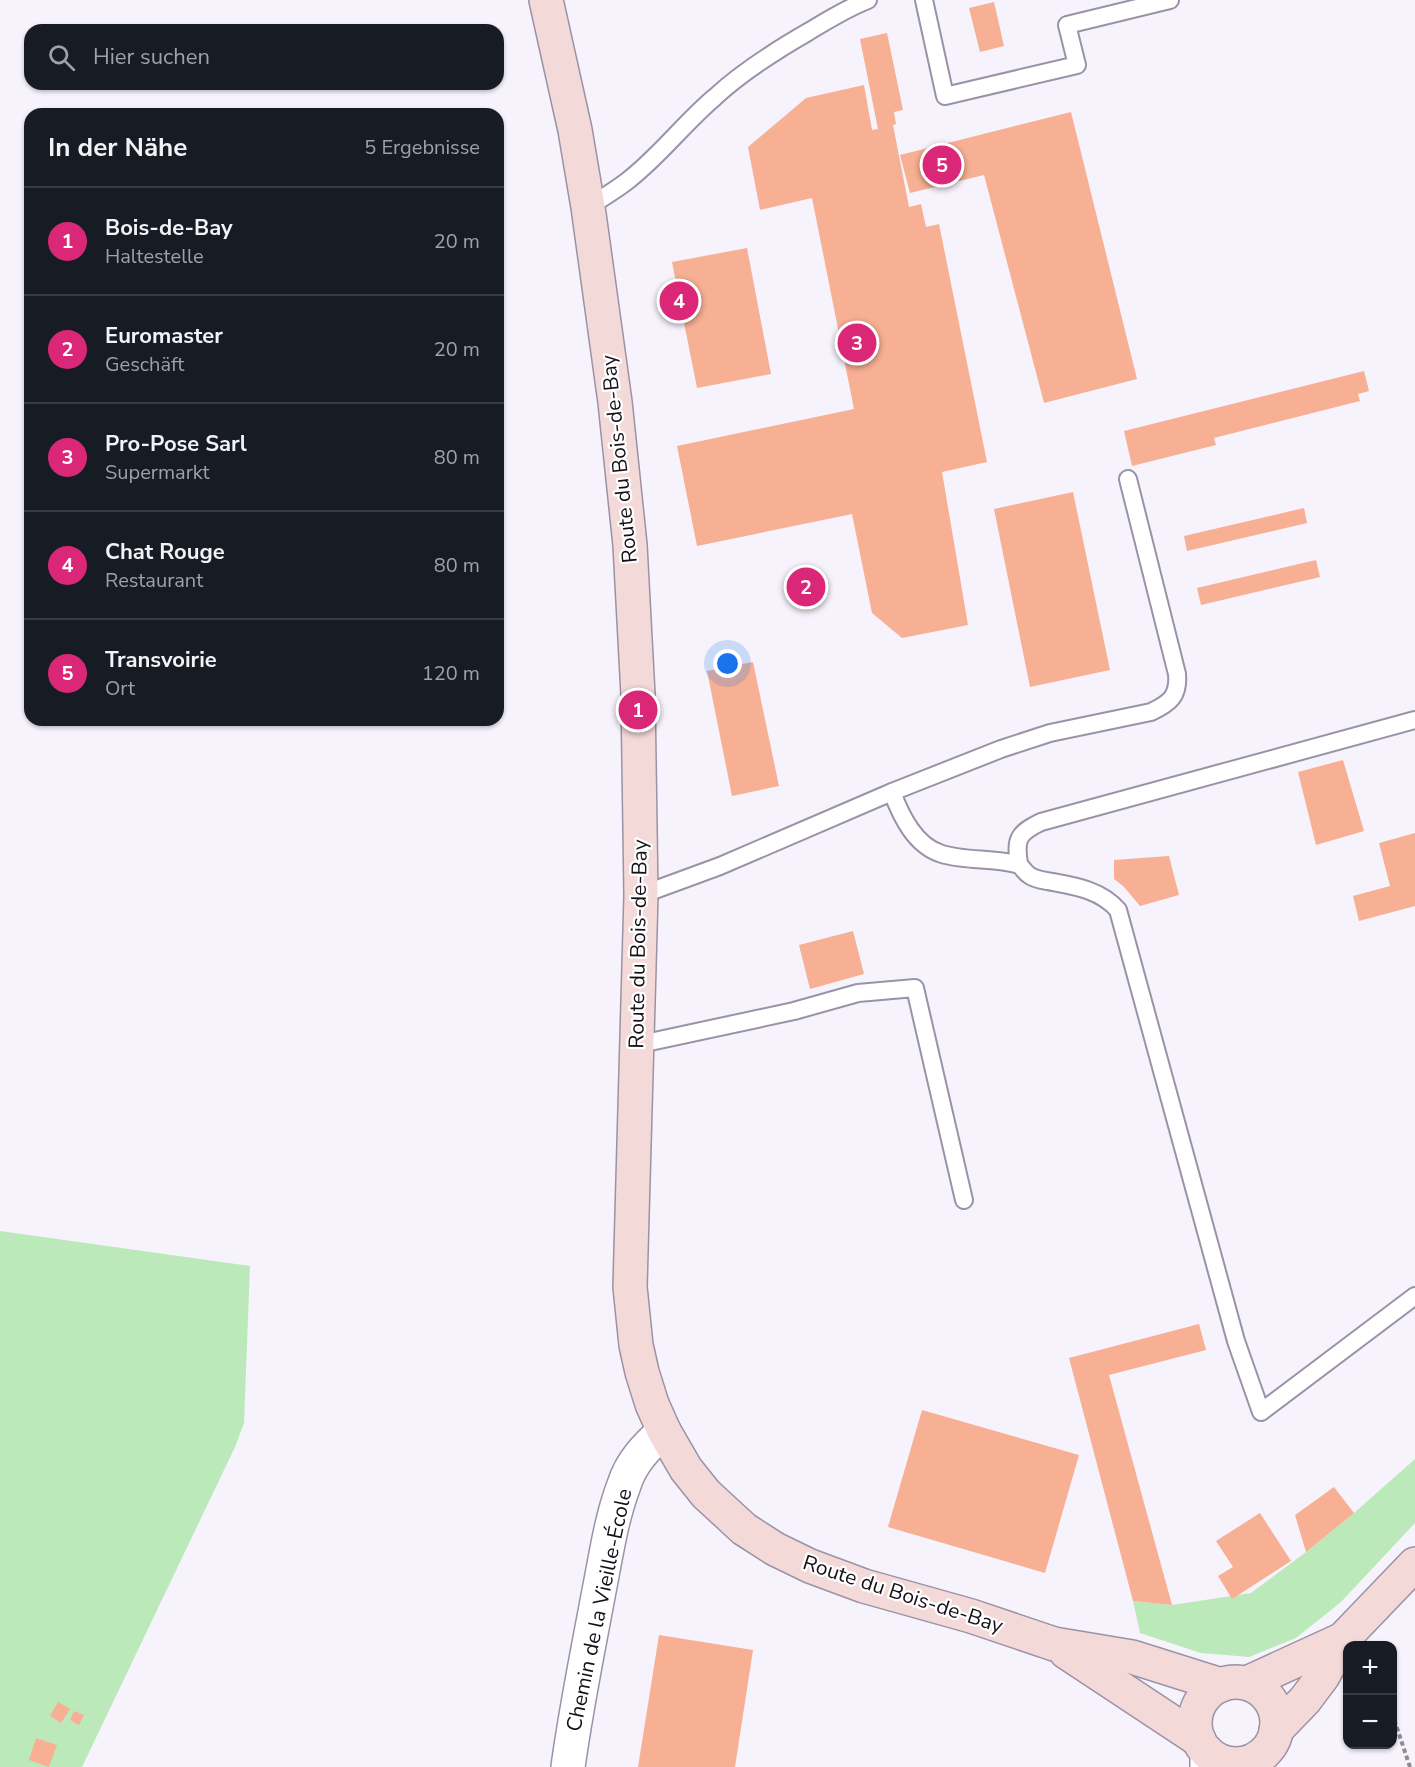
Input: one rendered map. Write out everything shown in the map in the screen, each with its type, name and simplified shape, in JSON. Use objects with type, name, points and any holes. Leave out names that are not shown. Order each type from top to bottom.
[{"type":"main road","name":"Route du Bois-de-Bay","points":[[546,0],[575,130],[588,207],[615,402],[630,545],[638,695],[641,895],[630,1287],[636,1345],[652,1404],[664,1431],[705,1494],[744,1529],[775,1549],[810,1566],[864,1586],[971,1616],[1054,1644],[1132,1657],[1234,1684]]},
{"type":"main road","points":[[1343,1639],[1234,1684],[1212,1690],[1204,1698],[1196,1718],[1196,1729],[1205,1753],[1232,1763],[1246,1762],[1263,1751],[1323,1676],[1343,1639],[1415,1564]]},
{"type":"main road","name":"Route du Bois-de-Bay","points":[[1054,1644],[1205,1753]]},
{"type":"main road","points":[[1234,1684],[1259,1689],[1269,1698],[1275,1709],[1277,1723],[1263,1751]]},
{"type":"street","name":"Chemin de la Vieille-École","points":[[568,1767],[577,1704],[609,1538],[624,1484],[646,1447],[664,1431]]},
{"type":"lane","points":[[588,207],[626,182],[648,163],[681,128],[740,75],[786,44],[848,8],[868,0]]},
{"type":"lane","points":[[924,0],[945,96],[1077,65],[1067,25],[1170,0]]},
{"type":"lane","points":[[641,895],[720,866],[892,792],[1001,749],[1050,733],[1151,712],[1164,706],[1174,696],[1178,687],[1177,674],[1128,479]]},
{"type":"lane","points":[[1415,720],[1041,822],[1026,829],[1018,838],[1016,848],[1019,864],[1030,876],[1097,893],[1110,901],[1118,910],[1236,1341],[1261,1412],[1415,1296]]},
{"type":"lane","points":[[892,792],[898,810],[914,835],[942,854],[1019,864]]},
{"type":"lane","points":[[636,1045],[794,1011],[858,993],[915,988],[964,1200]]},
{"type":"path","points":[[1397,1728],[1410,1767]]},
{"type":"green space","points":[[0,1231],[250,1266],[244,1423],[235,1447],[82,1767],[0,1767]]},
{"type":"green space","points":[[1415,1459],[1415,1523],[1341,1602],[1296,1638],[1249,1657],[1201,1653],[1140,1633],[1133,1601],[1172,1605],[1251,1593],[1354,1513]]},
{"type":"building","points":[[994,2],[1004,46],[980,52],[969,8]]},
{"type":"building","points":[[887,33],[903,110],[894,112],[896,124],[893,125],[909,207],[921,204],[926,227],[939,224],[987,462],[942,472],[968,625],[902,638],[872,613],[852,514],[697,546],[677,446],[854,409],[812,198],[760,210],[748,147],[806,98],[864,85],[872,130],[878,129],[860,39]]},
{"type":"building","points":[[1071,112],[1137,379],[1044,403],[984,175],[910,193],[900,155]]},
{"type":"building","points":[[747,248],[771,374],[697,388],[672,262]]},
{"type":"building","points":[[1364,371],[1369,391],[1358,394],[1360,401],[1214,438],[1216,445],[1132,466],[1124,431]]},
{"type":"building","points":[[1073,492],[1110,670],[1030,687],[994,509]]},
{"type":"building","points":[[1304,508],[1307,523],[1187,551],[1184,536]]},
{"type":"building","points":[[1316,560],[1320,577],[1201,605],[1197,588]]},
{"type":"building","points":[[753,662],[779,786],[732,796],[707,671]]},
{"type":"building","points":[[1343,760],[1364,831],[1316,845],[1298,772]]},
{"type":"building","points":[[1415,833],[1415,906],[1359,921],[1353,896],[1390,886],[1379,843]]},
{"type":"building","points":[[1169,856],[1179,895],[1140,906],[1114,879],[1114,860]]},
{"type":"building","points":[[853,931],[864,974],[810,989],[799,945]]},
{"type":"building","points":[[1199,1324],[1206,1350],[1109,1375],[1172,1605],[1133,1601],[1069,1358]]},
{"type":"building","points":[[922,1410],[1079,1455],[1045,1573],[888,1527]]},
{"type":"building","points":[[1334,1487],[1354,1513],[1306,1552],[1295,1515]]},
{"type":"building","points":[[1260,1513],[1291,1561],[1232,1599],[1218,1576],[1233,1567],[1216,1541]]},
{"type":"building","points":[[659,1635],[753,1650],[735,1767],[638,1767]]},
{"type":"building","points":[[58,1702],[70,1709],[61,1723],[50,1716]]},
{"type":"building","points":[[74,1711],[84,1715],[79,1725],[70,1720]]},
{"type":"building","points":[[36,1738],[57,1745],[49,1767],[29,1760]]},
{"type":"place","name":"Transvoirie","points":[[942,165]]},
{"type":"place","name":"Chat Rouge","points":[[679,301]]},
{"type":"place","name":"Pro-Pose Sarl","points":[[857,343]]},
{"type":"place","name":"Euromaster","points":[[806,587]]},
{"type":"place","name":"Bois-de-Bay","points":[[638,710]]}]
